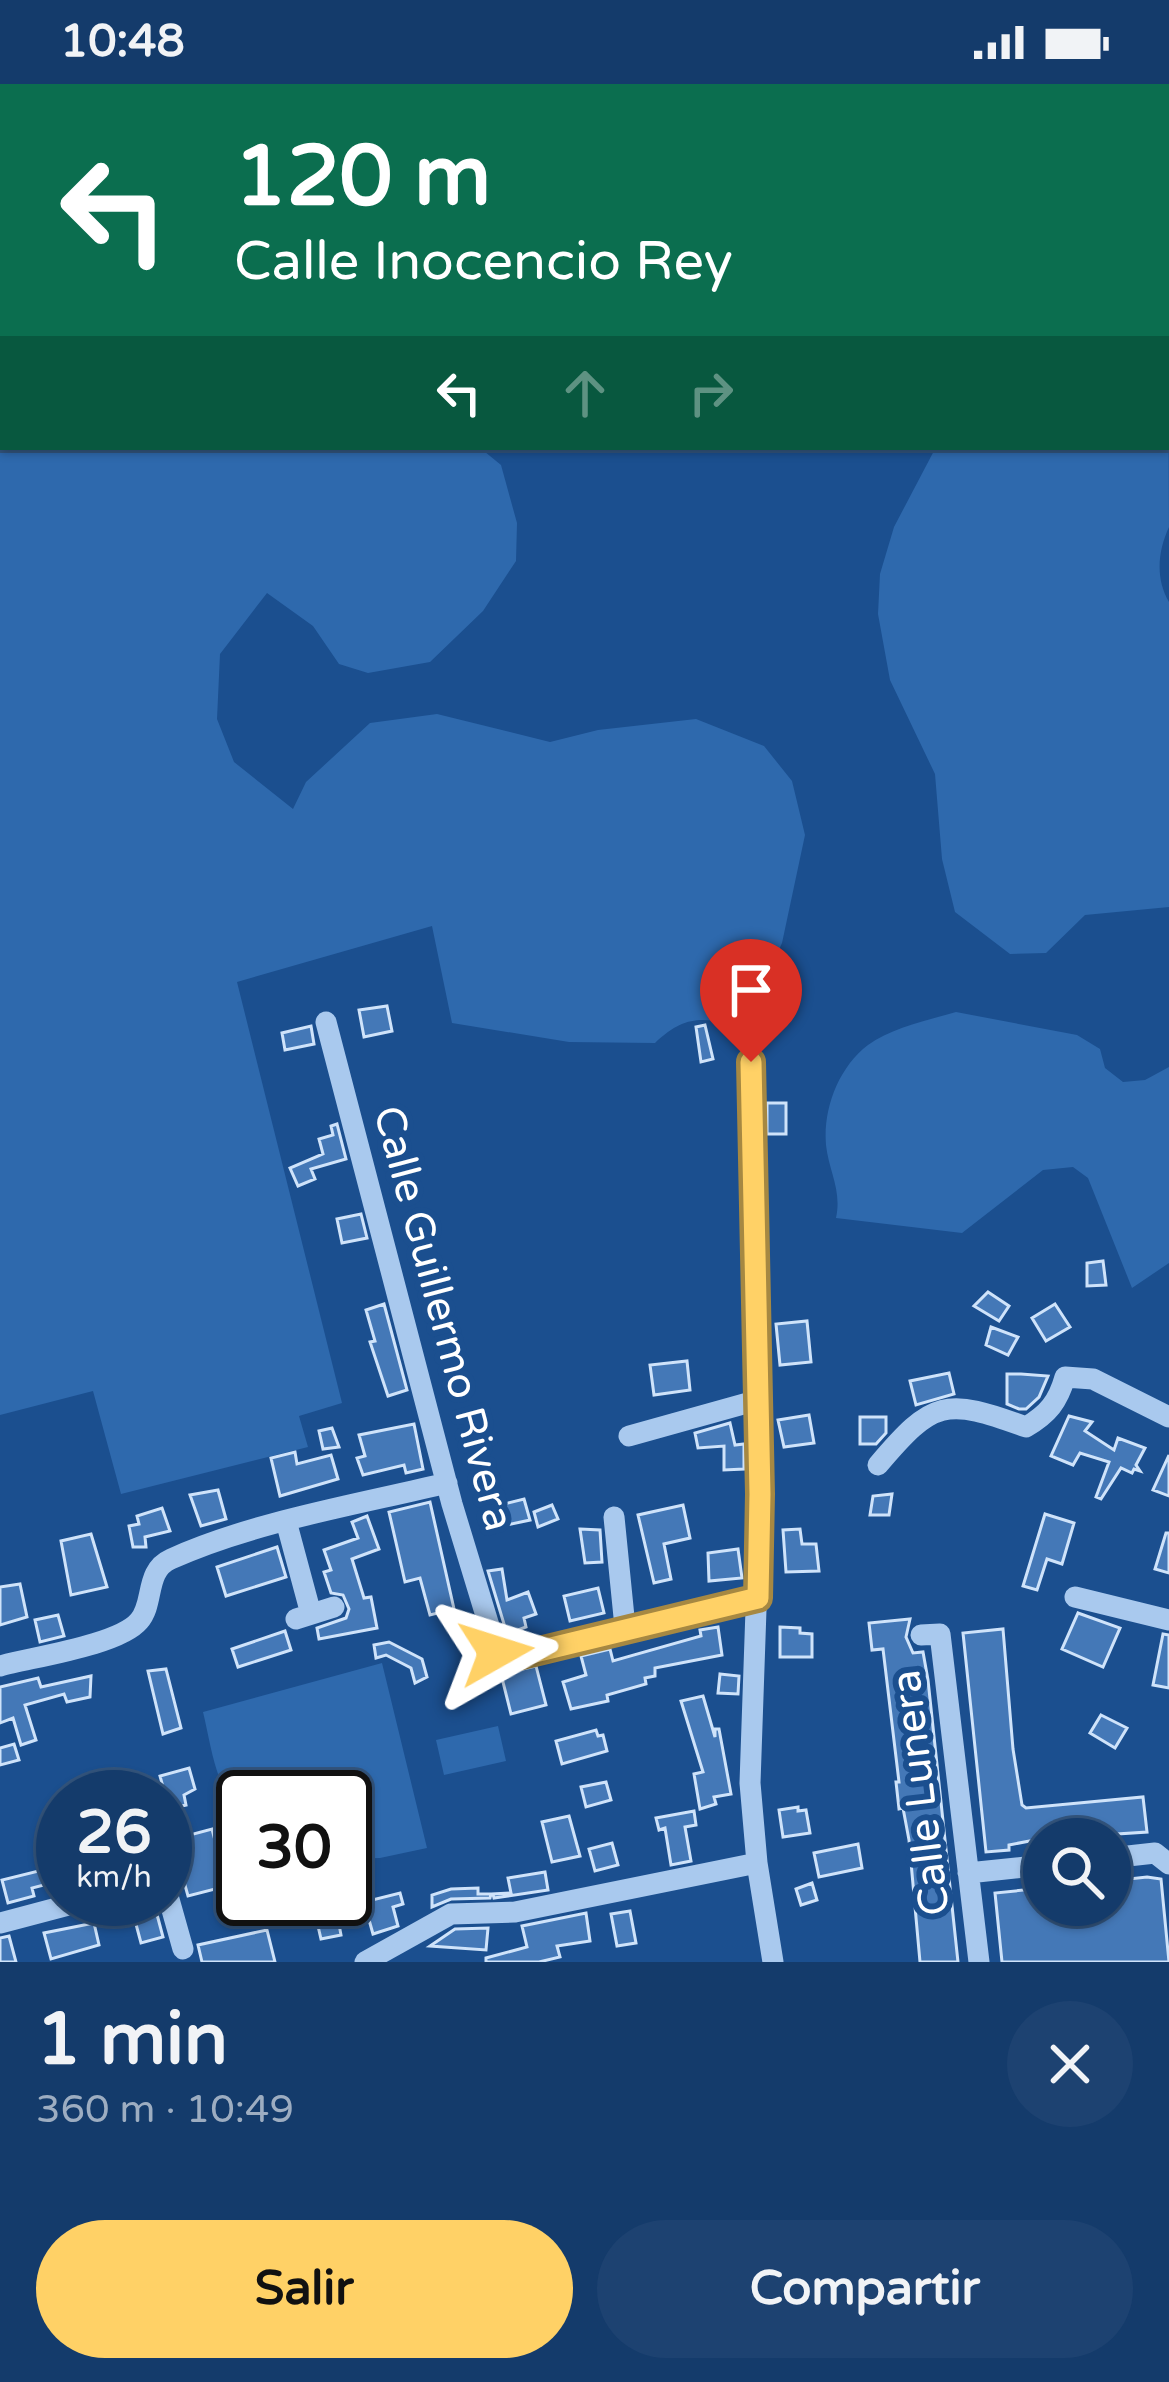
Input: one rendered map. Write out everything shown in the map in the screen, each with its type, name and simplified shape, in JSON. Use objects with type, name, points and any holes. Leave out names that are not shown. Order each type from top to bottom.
[{"type":"street","name":"Calle Guillermo Rivera","points":[[326,1022],[496,1652],[514,1657],[758,1598]]},
{"type":"street","points":[[751,1062],[758,1598],[750,1783],[773,1962]]},
{"type":"street","points":[[878,1465],[927,1413],[941,1408],[1026,1426],[1046,1415],[1058,1400],[1064,1377],[1093,1378],[1169,1418]]},
{"type":"street","points":[[629,1436],[758,1400]]},
{"type":"street","points":[[0,1666],[127,1633],[143,1618],[152,1579],[166,1561],[286,1521],[447,1483]]},
{"type":"street","points":[[614,1517],[625,1628]]},
{"type":"street","points":[[286,1521],[303,1617],[334,1607]]},
{"type":"street","points":[[1075,1598],[1169,1620]]},
{"type":"street","name":"Calle Lunera","points":[[921,1635],[940,1634],[979,1962]]},
{"type":"street","points":[[1131,1856],[1155,1853],[1169,1864]]},
{"type":"street","points":[[365,1962],[451,1914],[515,1912],[757,1863]]},
{"type":"street","points":[[968,1874],[1023,1867]]},
{"type":"street","points":[[0,1923],[36,1914]]},
{"type":"street","points":[[177,1926],[183,1948]]},
{"type":"shaded area","points":[[0,450],[483,450],[501,465],[517,523],[516,561],[483,611],[430,662],[368,673],[339,664],[313,626],[267,593],[220,654],[217,719],[234,762],[293,809],[306,782],[370,723],[437,714],[550,742],[598,730],[696,719],[764,746],[792,781],[805,835],[782,943],[744,1027],[696,1020],[655,1043],[569,1042],[452,1023],[432,926],[237,982],[342,1403],[299,1416],[308,1447],[121,1494],[93,1391],[0,1415]]},
{"type":"shaded area","points":[[934,450],[1169,450],[1169,527],[1160,564],[1169,602],[1169,907],[1085,915],[1046,953],[1010,954],[955,912],[942,859],[935,774],[890,680],[878,614],[880,574],[894,527]]},
{"type":"shaded area","points":[[956,1012],[1077,1035],[1100,1049],[1105,1068],[1123,1082],[1145,1080],[1169,1067],[1169,1263],[1132,1288],[1088,1178],[1073,1167],[1043,1170],[962,1233],[836,1218],[826,1131],[841,1077],[857,1054],[877,1039]]},
{"type":"shaded area","points":[[382,1663],[427,1848],[372,1858],[372,1770],[217,1770],[203,1712]]},
{"type":"shaded area","points":[[498,1726],[506,1761],[444,1775],[436,1740]]},
{"type":"building","points":[[387,1006],[392,1031],[364,1037],[359,1010]]},
{"type":"building","points":[[705,1025],[713,1059],[701,1062],[696,1027]]},
{"type":"building","points":[[311,1026],[314,1044],[285,1050],[282,1033]]},
{"type":"building","points":[[767,1103],[786,1103],[786,1134],[767,1134]]},
{"type":"building","points":[[337,1124],[346,1159],[311,1169],[315,1179],[298,1186],[290,1168],[323,1154],[319,1139],[333,1135],[331,1126]]},
{"type":"building","points":[[361,1214],[367,1238],[342,1243],[337,1219]]},
{"type":"building","points":[[1103,1261],[1106,1285],[1087,1286],[1087,1263]]},
{"type":"building","points":[[988,1292],[1009,1306],[999,1321],[974,1306]]},
{"type":"building","points":[[384,1304],[407,1390],[388,1396],[370,1342],[375,1341],[366,1310]]},
{"type":"building","points":[[1055,1304],[1070,1327],[1046,1341],[1032,1318]]},
{"type":"building","points":[[807,1321],[811,1362],[780,1365],[776,1324]]},
{"type":"building","points":[[991,1327],[1018,1337],[1008,1355],[986,1345]]},
{"type":"building","points":[[687,1361],[690,1390],[654,1395],[650,1365]]},
{"type":"building","points":[[949,1373],[954,1394],[916,1405],[910,1381]]},
{"type":"building","points":[[1007,1374],[1048,1376],[1039,1397],[1026,1409],[1019,1409],[1007,1404]]},
{"type":"building","points":[[809,1415],[814,1443],[784,1447],[778,1420]]},
{"type":"building","points":[[1069,1416],[1092,1422],[1085,1431],[1114,1450],[1118,1438],[1145,1448],[1136,1465],[1140,1471],[1121,1468],[1101,1499],[1096,1497],[1109,1462],[1080,1453],[1073,1465],[1051,1456]]},
{"type":"building","points":[[860,1417],[886,1417],[886,1433],[876,1444],[860,1444]]},
{"type":"building","points":[[730,1423],[735,1445],[744,1444],[744,1469],[724,1470],[724,1446],[698,1448],[695,1433]]},
{"type":"building","points":[[414,1424],[423,1469],[406,1473],[404,1465],[363,1475],[357,1458],[365,1456],[359,1435]]},
{"type":"building","points":[[332,1428],[339,1447],[323,1449],[319,1431]]},
{"type":"building","points":[[295,1452],[297,1464],[331,1455],[338,1479],[280,1496],[271,1458]]},
{"type":"building","points":[[1169,1455],[1169,1496],[1153,1490]]},
{"type":"building","points":[[218,1490],[226,1519],[201,1526],[190,1495]]},
{"type":"building","points":[[892,1494],[889,1515],[870,1515],[873,1496]]},
{"type":"building","points":[[524,1499],[530,1520],[497,1527],[492,1507]]},
{"type":"building","points":[[430,1502],[454,1609],[430,1615],[420,1578],[405,1582],[389,1512]]},
{"type":"building","points":[[552,1505],[558,1519],[538,1527],[534,1512]]},
{"type":"building","points":[[683,1505],[690,1538],[664,1544],[671,1579],[654,1583],[638,1515]]},
{"type":"building","points":[[162,1508],[170,1531],[145,1537],[146,1547],[133,1547],[129,1526],[139,1524],[137,1516]]},
{"type":"building","points":[[1045,1514],[1074,1523],[1062,1564],[1047,1559],[1037,1590],[1023,1586]]},
{"type":"building","points":[[367,1516],[379,1549],[352,1559],[364,1598],[371,1597],[377,1628],[319,1639],[317,1628],[346,1618],[349,1609],[343,1595],[331,1593],[324,1572],[331,1570],[324,1550],[358,1538],[352,1522]]},
{"type":"building","points":[[580,1529],[600,1530],[602,1562],[585,1563]]},
{"type":"building","points":[[800,1529],[802,1544],[816,1544],[819,1571],[786,1572],[783,1530]]},
{"type":"building","points":[[1169,1533],[1169,1573],[1155,1569]]},
{"type":"building","points":[[91,1534],[107,1587],[71,1595],[61,1541]]},
{"type":"building","points":[[277,1547],[286,1577],[226,1596],[217,1567]]},
{"type":"building","points":[[738,1549],[742,1578],[709,1581],[708,1553]]},
{"type":"building","points":[[502,1569],[507,1600],[528,1592],[536,1614],[524,1618],[526,1627],[507,1634],[488,1571]]},
{"type":"building","points":[[20,1584],[27,1617],[0,1625],[0,1587]]},
{"type":"building","points":[[598,1588],[604,1613],[570,1621],[564,1596]]},
{"type":"building","points":[[1078,1613],[1120,1628],[1103,1667],[1062,1649]]},
{"type":"building","points":[[58,1615],[64,1636],[40,1642],[35,1620]]},
{"type":"building","points":[[910,1619],[906,1637],[913,1653],[923,1652],[928,1680],[958,1962],[920,1962],[883,1649],[872,1650],[869,1623]]},
{"type":"building","points":[[718,1627],[722,1655],[655,1668],[655,1676],[645,1678],[646,1684],[607,1695],[608,1701],[571,1709],[563,1682],[586,1675],[581,1656],[610,1649],[613,1661]]},
{"type":"building","points":[[780,1627],[812,1634],[812,1657],[780,1657]]},
{"type":"building","points":[[1003,1629],[1022,1805],[1143,1797],[1147,1832],[1131,1833],[1131,1818],[1023,1818],[1023,1842],[1009,1845],[1009,1850],[986,1852],[963,1633]]},
{"type":"building","points":[[285,1631],[291,1650],[238,1667],[232,1649]]},
{"type":"building","points":[[1163,1634],[1169,1635],[1169,1688],[1153,1685]]},
{"type":"building","points":[[389,1642],[422,1659],[427,1677],[415,1683],[411,1668],[386,1655],[376,1658],[374,1645]]},
{"type":"building","points":[[536,1666],[546,1705],[511,1714],[501,1674]]},
{"type":"building","points":[[166,1669],[181,1728],[163,1734],[148,1671]]},
{"type":"building","points":[[720,1674],[739,1676],[738,1694],[718,1693]]},
{"type":"building","points":[[91,1676],[90,1697],[67,1702],[64,1694],[25,1705],[36,1740],[21,1745],[13,1718],[0,1723],[0,1687],[38,1678],[41,1687]]},
{"type":"building","points":[[703,1696],[715,1737],[719,1729],[731,1794],[714,1797],[716,1804],[700,1809],[694,1774],[703,1772],[681,1701]]},
{"type":"building","points":[[1101,1715],[1127,1728],[1115,1748],[1090,1733]]},
{"type":"building","points":[[596,1730],[598,1736],[603,1735],[607,1751],[562,1764],[556,1741]]},
{"type":"building","points":[[14,1744],[19,1760],[0,1765],[0,1748]]},
{"type":"building","points":[[606,1782],[611,1800],[586,1807],[581,1787]]},
{"type":"building","points":[[798,1807],[798,1811],[806,1810],[810,1833],[783,1837],[779,1810]]},
{"type":"building","points":[[694,1811],[696,1825],[685,1827],[691,1861],[671,1865],[665,1828],[659,1830],[656,1818]]},
{"type":"building","points":[[569,1816],[580,1856],[552,1862],[542,1822]]},
{"type":"building","points":[[212,1829],[216,1889],[192,1895],[192,1834]]},
{"type":"building","points":[[612,1843],[618,1865],[595,1871],[589,1849]]},
{"type":"building","points":[[858,1844],[862,1868],[819,1877],[814,1853]]},
{"type":"building","points":[[36,1872],[34,1896],[8,1903],[2,1880]]},
{"type":"building","points":[[545,1872],[548,1890],[494,1898],[493,1894],[511,1893],[508,1878]]},
{"type":"building","points":[[1131,1879],[1161,1879],[1169,1962],[1002,1962],[995,1893],[1023,1890],[1023,1926],[1131,1926]]},
{"type":"building","points":[[812,1883],[817,1900],[801,1905],[796,1889]]},
{"type":"building","points":[[478,1888],[478,1894],[491,1894],[490,1898],[451,1899],[432,1907],[432,1895]]},
{"type":"building","points":[[400,1893],[403,1904],[393,1907],[398,1926],[373,1934],[372,1900]]},
{"type":"building","points":[[630,1911],[636,1943],[617,1946],[611,1914]]},
{"type":"building","points":[[586,1913],[590,1941],[557,1946],[560,1957],[486,1962],[486,1958],[527,1947],[522,1926]]},
{"type":"building","points":[[95,1926],[99,1945],[51,1959],[44,1933]]},
{"type":"building","points":[[136,1926],[160,1926],[163,1937],[141,1943]]},
{"type":"building","points":[[318,1926],[339,1926],[341,1935],[321,1939]]},
{"type":"building","points":[[488,1928],[486,1950],[430,1946],[455,1929]]},
{"type":"building","points":[[267,1930],[275,1962],[202,1962],[198,1945]]},
{"type":"building","points":[[9,1936],[16,1962],[0,1962],[0,1938]]},
{"type":"route","points":[[496,1652],[514,1657],[758,1598],[751,1062]]}]
